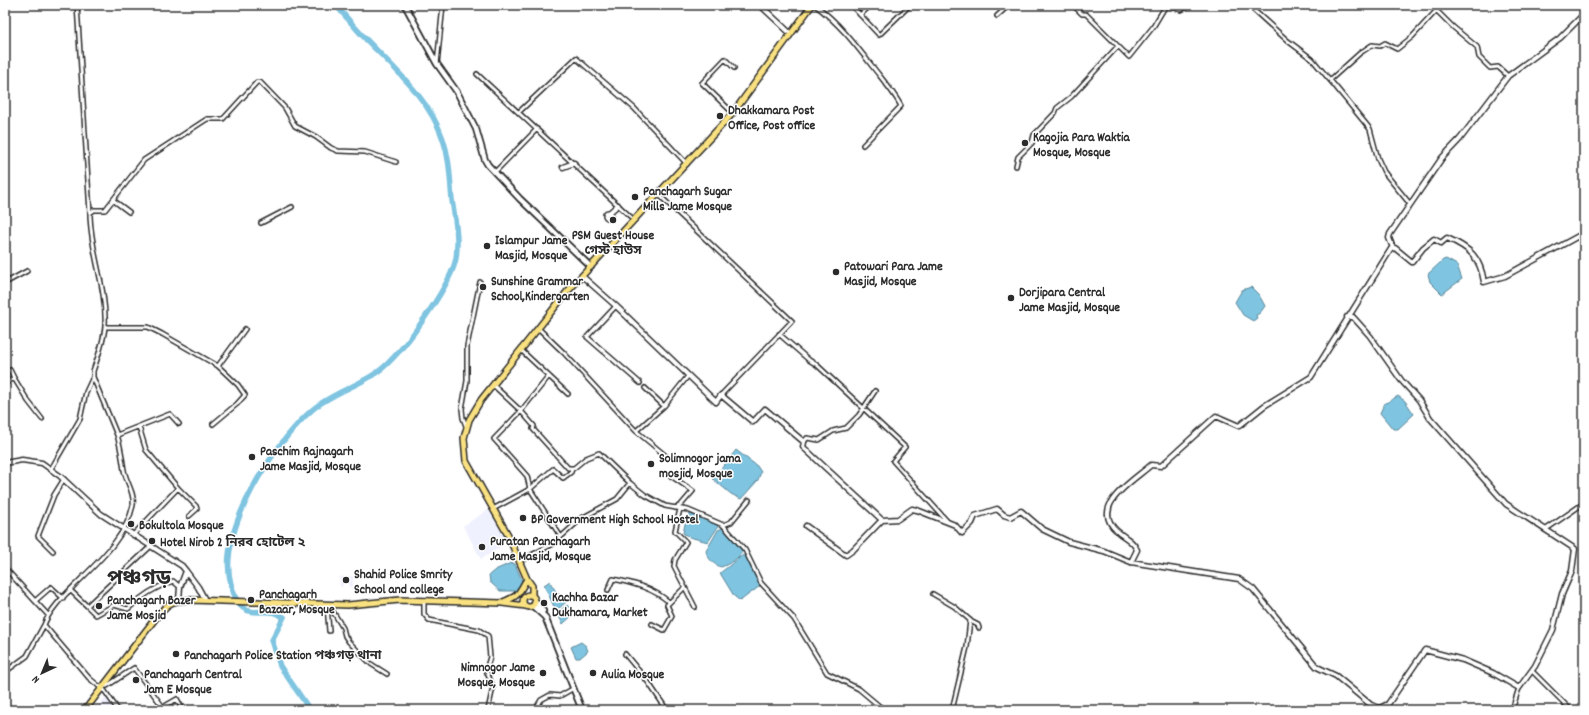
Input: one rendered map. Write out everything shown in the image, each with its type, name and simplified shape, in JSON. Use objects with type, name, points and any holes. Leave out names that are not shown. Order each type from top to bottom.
[{"type":"highway","points":[[84,710],[166,606],[174,601],[204,600],[357,605],[391,600],[424,600],[502,603],[526,606],[534,604],[533,593],[525,581],[520,561],[466,461],[464,444],[466,426],[476,407],[520,350],[582,276],[733,113],[812,5]]},
{"type":"highway","points":[[502,603],[523,590],[525,581]]},
{"type":"highway","points":[[517,604],[527,594],[533,593]]},
{"type":"highway","points":[[523,599],[526,606]]},
{"type":"main road","points":[[405,5],[437,64],[457,92],[476,129],[485,160],[520,199],[591,267]]},
{"type":"main road","points":[[534,604],[545,616],[581,708]]},
{"type":"street","points":[[5,672],[27,656],[44,626],[48,615],[70,590],[101,559],[120,535],[128,520],[133,500],[124,469],[122,450],[117,434],[93,377],[93,371],[105,327],[102,292],[90,232],[77,5]]},
{"type":"street","points":[[437,64],[443,5]]},
{"type":"street","points":[[760,5],[791,34]]},
{"type":"street","points":[[816,5],[837,23],[855,44],[888,86],[901,106],[863,145]]},
{"type":"street","points":[[851,5],[879,35],[910,5]]},
{"type":"street","points":[[860,15],[871,5]]},
{"type":"street","points":[[997,16],[1009,5]]},
{"type":"street","points":[[1073,5],[1082,14],[1086,14],[1129,57],[1153,27],[1165,7],[1169,6],[1181,10],[1192,5]]},
{"type":"street","points":[[1248,5],[1288,42],[1312,59],[1370,129],[1378,159],[1384,172],[1410,204]]},
{"type":"street","points":[[1430,5],[1477,47],[1479,57],[1490,68],[1498,67],[1508,76]]},
{"type":"street","points":[[1330,80],[1360,53],[1372,45],[1380,46],[1386,43],[1397,49],[1412,37],[1436,11]]},
{"type":"street","points":[[1584,14],[1560,38],[1508,76],[1460,139],[1442,158],[1390,234],[1389,238],[1393,248],[1412,262],[1423,248],[1434,239],[1441,243],[1447,238],[1464,247],[1477,259],[1482,267],[1484,282],[1506,276],[1584,233]]},
{"type":"street","points":[[1016,166],[1018,157],[1032,142],[1034,135],[1055,113],[1057,108],[1071,97],[1118,46]]},
{"type":"street","points":[[518,112],[576,58],[634,108],[687,164]]},
{"type":"street","points":[[733,113],[702,83],[725,59],[734,68]]},
{"type":"street","points":[[477,74],[634,220]]},
{"type":"street","points":[[90,213],[94,210],[105,210],[144,160],[207,119],[223,118],[257,82],[260,82],[268,88],[285,108],[295,126],[330,148],[338,151],[365,152],[396,162]]},
{"type":"street","points":[[495,172],[537,129]]},
{"type":"street","points":[[563,167],[574,164]]},
{"type":"street","points":[[582,276],[616,306],[716,402],[792,321],[658,194]]},
{"type":"street","points":[[113,200],[129,212]]},
{"type":"street","points":[[610,213],[618,205]]},
{"type":"street","points":[[262,224],[292,207]]},
{"type":"street","points":[[1131,562],[1137,550],[1134,544],[1116,531],[1109,521],[1107,512],[1111,500],[1151,466],[1162,466],[1216,416],[1239,426],[1264,406],[1311,377],[1347,317],[1393,248]]},
{"type":"street","points":[[5,283],[27,271]]},
{"type":"street","points":[[466,426],[462,409],[467,381],[467,346],[480,282]]},
{"type":"street","points":[[616,306],[587,337],[640,383]]},
{"type":"street","points":[[1347,317],[1353,317],[1362,326],[1395,369],[1400,380],[1419,400],[1430,418],[1506,504],[1575,549],[1574,565],[1562,594],[1553,630],[1532,671],[1519,688],[1512,710]]},
{"type":"street","points":[[105,327],[148,327],[218,366],[238,385],[245,395],[237,404],[213,424]]},
{"type":"street","points":[[538,328],[564,353],[636,431],[666,456]]},
{"type":"street","points":[[218,366],[244,330]]},
{"type":"street","points":[[779,334],[817,365],[905,448],[893,461],[948,522]]},
{"type":"street","points":[[520,350],[568,394]]},
{"type":"street","points":[[10,370],[28,401],[42,420]]},
{"type":"street","points":[[549,376],[521,411],[494,439],[527,476],[530,489],[561,537]]},
{"type":"street","points":[[636,431],[664,406],[688,376]]},
{"type":"street","points":[[51,469],[80,419],[86,392],[93,377]]},
{"type":"street","points":[[5,384],[14,378]]},
{"type":"street","points":[[493,385],[521,411],[534,426],[533,430],[563,463],[572,469]]},
{"type":"street","points":[[645,388],[664,406]]},
{"type":"street","points":[[875,391],[863,409],[846,428],[833,431],[819,440],[807,438],[803,447],[882,520]]},
{"type":"street","points":[[722,395],[753,422],[766,409],[804,442]]},
{"type":"street","points":[[117,434],[170,414],[179,424]]},
{"type":"street","points":[[138,427],[146,450],[178,488],[196,506],[197,508],[189,516]]},
{"type":"street","points":[[493,509],[530,489],[552,470],[555,470],[563,478],[586,458],[599,453],[630,483],[651,499],[675,508],[702,515],[723,525],[746,550],[761,583],[794,619],[825,671],[859,690],[884,710]]},
{"type":"street","points":[[5,463],[22,460],[42,463],[51,469],[64,479],[101,514],[122,529],[182,566],[198,587],[204,600]]},
{"type":"street","points":[[671,476],[693,491],[681,505],[675,508]]},
{"type":"street","points":[[53,551],[38,536],[54,495],[64,479]]},
{"type":"street","points":[[520,561],[550,546],[582,518],[617,498],[630,483]]},
{"type":"street","points":[[133,535],[178,488]]},
{"type":"street","points":[[723,525],[731,522],[749,500]]},
{"type":"street","points":[[1545,530],[1584,503]]},
{"type":"street","points":[[680,509],[675,531],[686,542],[675,560],[674,566],[694,607]]},
{"type":"street","points":[[806,526],[846,555],[853,550],[882,520],[898,519],[912,509],[955,525],[962,533],[972,522],[975,516],[997,509],[1004,515],[1010,516],[1021,511],[1042,528],[1069,542],[1104,551],[1131,562],[1239,579],[1253,589],[1317,667],[1336,676],[1371,705],[1380,708],[1388,704],[1425,650],[1463,660],[1494,673],[1519,688]]},
{"type":"street","points":[[87,606],[151,546]]},
{"type":"street","points":[[5,568],[48,615]]},
{"type":"street","points":[[179,600],[180,587],[186,571]]},
{"type":"street","points":[[608,590],[612,579],[628,582],[658,593],[668,602]]},
{"type":"street","points":[[70,590],[96,615],[114,605],[128,609],[142,596],[173,581],[180,587]]},
{"type":"street","points":[[35,601],[51,587],[63,598]]},
{"type":"street","points":[[652,624],[664,630],[672,616],[666,606],[668,602],[684,588]]},
{"type":"street","points":[[933,594],[955,607],[978,625],[979,628]]},
{"type":"street","points":[[424,600],[424,614],[430,620],[479,630],[488,636],[490,657],[486,670],[494,687],[488,710]]},
{"type":"street","points":[[328,605],[329,631]]},
{"type":"street","points":[[328,605],[343,628],[345,636],[349,642],[371,664],[387,674]]},
{"type":"street","points":[[952,710],[967,647],[970,620]]},
{"type":"street","points":[[44,626],[89,678],[102,687],[118,710]]},
{"type":"street","points":[[625,654],[648,682],[666,710]]},
{"type":"street","points":[[102,687],[107,686],[134,668],[163,707],[177,699],[183,710]]},
{"type":"street","points":[[1532,671],[1571,710]]},
{"type":"street","points":[[540,710],[538,705],[541,700],[552,695],[562,696],[574,688]]},
{"type":"street","points":[[575,710],[581,708]]},
{"type":"shaded area","points":[[489,509],[508,543],[481,559],[463,526]]},
{"type":"shaded area","name":"Shahid Police Smrity School and college","points":[[353,576],[353,587],[349,587],[349,583],[343,583],[343,586],[340,587],[339,577]]},
{"type":"shaded area","points":[[106,697],[116,710],[95,710]]},
{"type":"water","points":[[1446,259],[1457,265],[1462,279],[1442,294],[1430,282],[1428,274]]},
{"type":"water","points":[[1251,287],[1259,295],[1265,306],[1260,313],[1256,315],[1257,318],[1253,321],[1243,315],[1235,302],[1242,290]]},
{"type":"water","points":[[1398,396],[1405,401],[1414,414],[1398,429],[1393,429],[1380,413],[1384,404]]},
{"type":"water","points":[[736,450],[757,466],[761,472],[758,480],[741,499],[731,494],[713,479]]},
{"type":"water","points":[[690,514],[717,524],[718,527],[708,542],[689,537],[683,533],[685,524]]},
{"type":"water","points":[[723,528],[743,550],[734,561],[721,567],[711,561],[706,551],[718,530]]},
{"type":"water","points":[[743,555],[747,557],[760,586],[740,601],[734,596],[720,573]]},
{"type":"water","points":[[511,563],[515,564],[523,583],[519,591],[500,591],[490,582],[489,575],[495,570]]},
{"type":"water","points":[[550,581],[566,602],[557,610],[555,609],[544,585]]},
{"type":"water","points":[[567,605],[575,613],[563,624],[557,613]]},
{"type":"water","points":[[581,642],[586,646],[588,651],[580,658],[576,658],[571,647]]},
{"type":"waterway","points":[[310,710],[280,666],[272,640],[284,617],[272,612],[253,612],[246,610],[238,603],[235,597],[231,584],[229,563],[232,540],[240,515],[266,466],[281,444],[297,425],[321,403],[363,381],[383,368],[409,340],[447,282],[453,269],[457,251],[456,229],[448,162],[443,139],[437,124],[429,109],[397,70],[362,35],[336,5]]},
{"type":"place","name":"Dhakkamara Post Office, Post office","points":[[720,116]]},
{"type":"place","name":"Kagojia Para Waktia Mosque, Mosque","points":[[1025,143]]},
{"type":"place","name":"Panchagarh Sugar Mills Jame Mosque","points":[[635,197]]},
{"type":"place","name":"PSM Guest House গেস্ট হাউস","points":[[613,220]]},
{"type":"place","name":"Islampur Jame Masjid, Mosque","points":[[487,246]]},
{"type":"place","name":"Patowari Para Jame Masjid, Mosque","points":[[836,272]]},
{"type":"place","name":"Sunshine Grammar School,Kindergarten","points":[[483,287]]},
{"type":"place","name":"Dorjipara Central Jame Masjid, Mosque","points":[[1011,298]]},
{"type":"place","name":"Paschim Rajnagarh Jame Masjid, Mosque","points":[[252,457]]},
{"type":"place","name":"Solimnogor jama mosjid, Mosque","points":[[651,464]]},
{"type":"place","name":"BP Government High School Hostel","points":[[523,518]]},
{"type":"place","name":"Bokultola Mosque","points":[[131,524]]},
{"type":"place","name":"Hotel Nirob 2 নিরব হোটেল ২","points":[[152,541]]},
{"type":"place","name":"Puratan Panchagarh Jame Masjid, Mosque","points":[[482,547]]},
{"type":"place","name":"Shahid Police Smrity School and college","points":[[346,580]]},
{"type":"place","name":"Panchagarh Bazaar, Mosque","points":[[251,600]]},
{"type":"place","name":"Kachha Bazar Dukhamara, Market","points":[[544,603]]},
{"type":"place","name":"Panchagarh Bazer Jame Mosjid","points":[[99,606]]},
{"type":"place","name":"Panchagarh Police Station পঞ্চগড় থানা","points":[[176,654]]},
{"type":"place","name":"Nimnogor Jame Mosque, Mosque","points":[[543,673]]},
{"type":"place","name":"Aulia Mosque","points":[[593,673]]},
{"type":"place","name":"Panchagarh Central Jam E Mosque","points":[[136,680]]},
{"type":"district","name":"পঞ্চগড়","points":[[139,577]]}]
